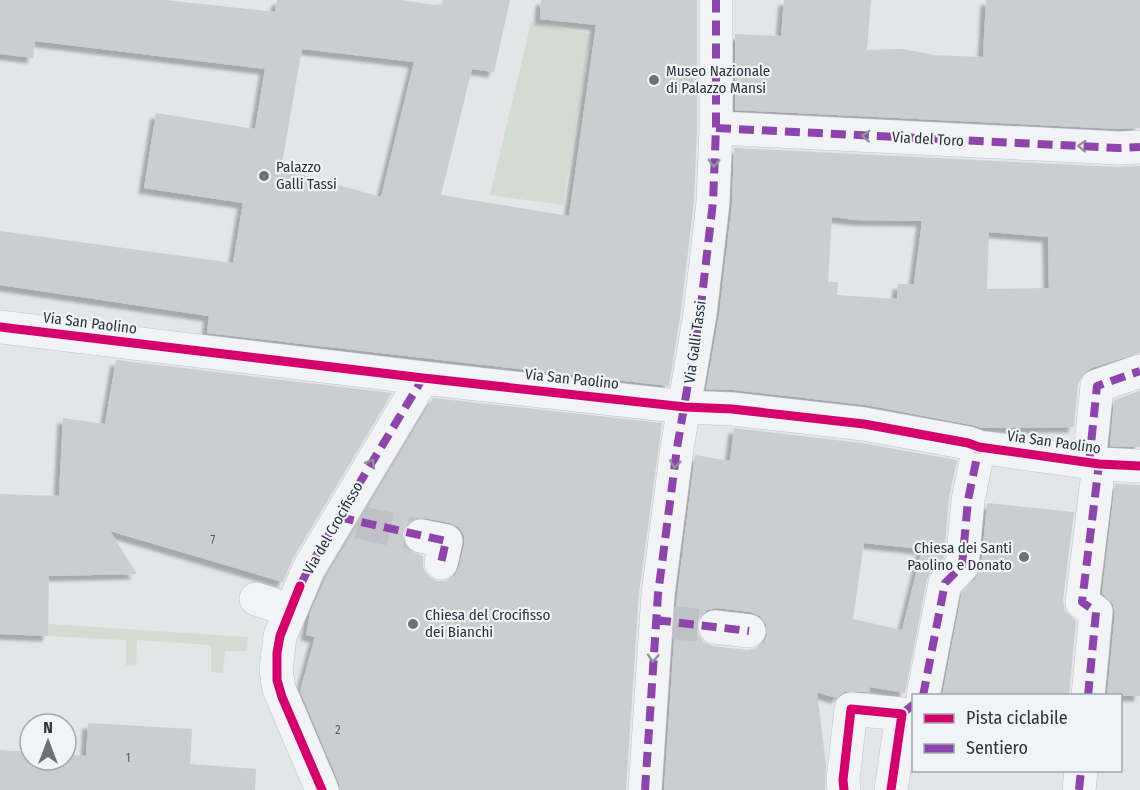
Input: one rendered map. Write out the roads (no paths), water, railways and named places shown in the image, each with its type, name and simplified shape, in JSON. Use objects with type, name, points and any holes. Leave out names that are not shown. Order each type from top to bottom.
[{"type":"street","name":"Via Galli Tassi","points":[[645,790],[677,448],[700,314],[713,201],[716,128],[716,0]]},
{"type":"street","name":"Via del Toro","points":[[716,128],[1119,148],[1140,147]]},
{"type":"street","name":"Via San Paolino","points":[[0,327],[423,378],[864,424],[979,447],[1094,464],[1140,466]]},
{"type":"street","points":[[1088,694],[1096,612],[1082,602],[1094,464],[1097,386],[1140,371]]},
{"type":"street","name":"Via del Crocifisso","points":[[322,790],[269,696],[277,680],[277,653],[280,636],[309,568],[348,519],[423,378]]},
{"type":"street","points":[[916,694],[945,584],[962,566],[968,501],[979,447]]},
{"type":"street","points":[[421,536],[446,541],[441,563]]},
{"type":"street","points":[[256,599],[295,598]]},
{"type":"street","points":[[715,627],[749,631]]},
{"type":"street","points":[[844,790],[843,780],[851,708],[912,705]]},
{"type":"street","points":[[891,790],[912,709]]},
{"type":"street","points":[[1079,790],[1081,772]]},
{"type":"tunnel","points":[[358,522],[421,536]]},
{"type":"tunnel","points":[[665,622],[715,627]]},
{"type":"place","name":"Museo Nazionale di Palazzo Mansi","points":[[654,80]]},
{"type":"place","name":"Palazzo Galli Tassi","points":[[264,176]]},
{"type":"place","name":"Chiesa dei Santi Paolino e Donato","points":[[1024,557]]},
{"type":"place","name":"Chiesa del Crocifisso dei Bianchi","points":[[413,624]]}]
